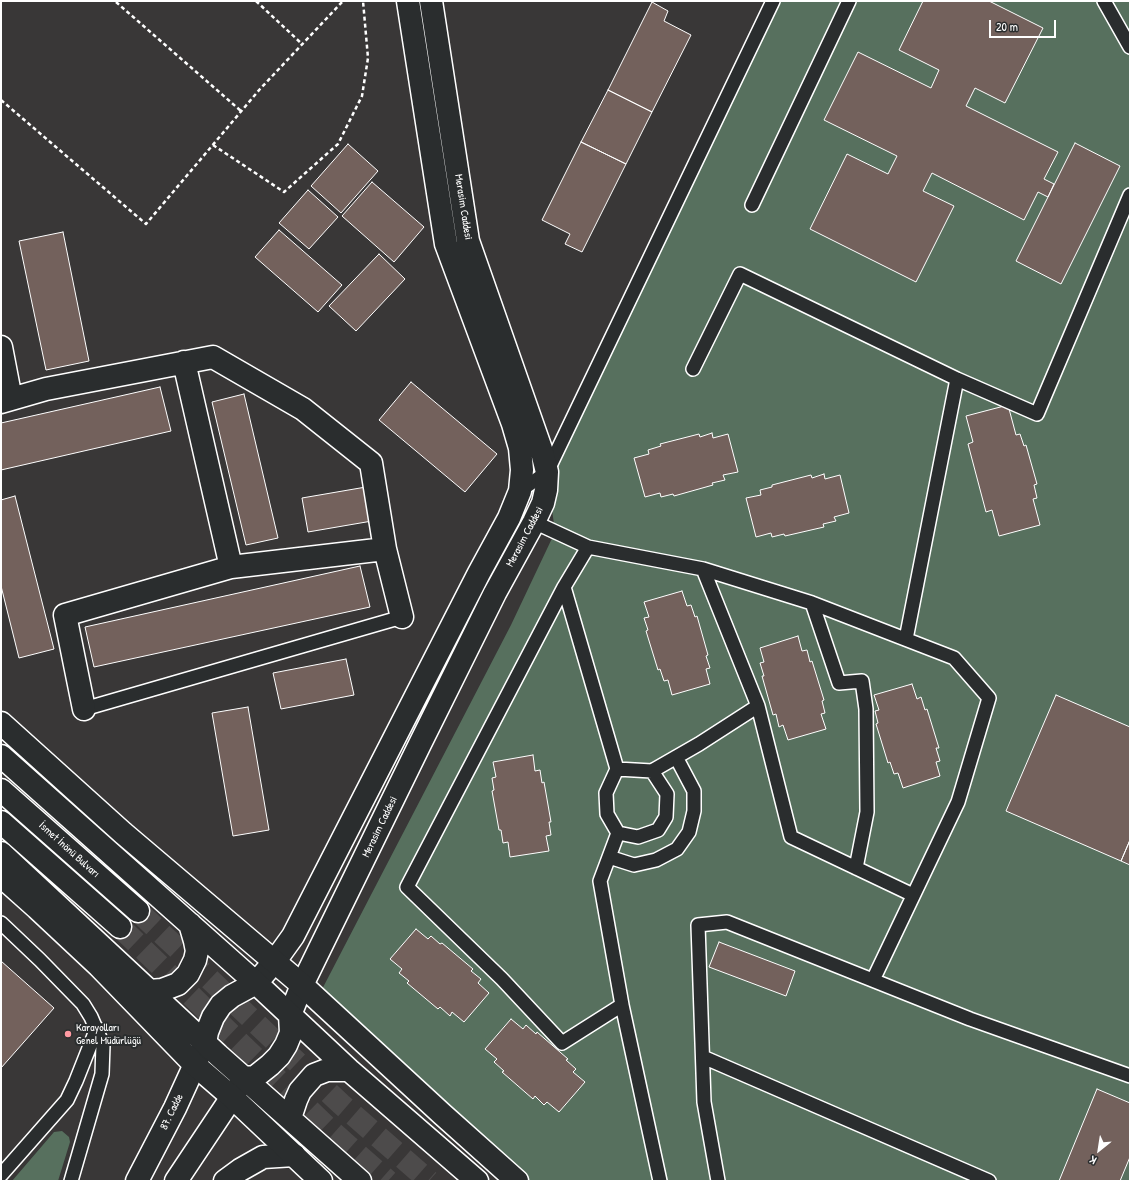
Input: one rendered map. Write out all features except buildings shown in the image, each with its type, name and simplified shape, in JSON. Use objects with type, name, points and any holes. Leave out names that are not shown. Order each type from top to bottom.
[{"type":"street","name":"Merasim Caddesi","points":[[256,983],[275,961],[293,936],[471,587],[509,518],[520,491],[522,470],[520,448],[513,424],[446,244],[408,1]]},
{"type":"street","name":"Merasim Caddesi","points":[[290,1015],[302,985],[495,593],[534,522],[546,490],[547,472],[542,452],[468,241],[431,1]]},
{"type":"street","points":[[1,347],[6,400],[46,389],[213,357],[303,409],[371,463],[385,549],[402,617]]},
{"type":"street","points":[[184,362],[231,567]]},
{"type":"street","points":[[84,709],[64,614],[231,567],[385,549]]},
{"type":"street","points":[[1,723],[123,832],[275,961],[517,1181]]},
{"type":"street","points":[[1,756],[256,983],[349,1070],[478,1181]]},
{"type":"street","name":"İsmet İnönü Bulvarı","points":[[1,790],[138,911]]},
{"type":"street","points":[[1,822],[120,927]]},
{"type":"street","points":[[1,853],[244,1078],[360,1181]]},
{"type":"street","points":[[1,876],[99,966],[195,1065],[232,1097],[321,1181]]},
{"type":"street","points":[[149,991],[162,990],[178,984],[188,974],[195,960],[197,950],[190,924]]},
{"type":"street","points":[[205,1042],[211,1022],[221,1005],[232,996],[256,983]]},
{"type":"street","points":[[176,1181],[244,1078],[255,1076],[279,1056],[291,1033],[290,1015]]},
{"type":"street","name":"87. Cadde","points":[[137,1181],[205,1042]]},
{"type":"street","points":[[290,1118],[300,1091],[314,1075],[326,1070],[349,1070]]},
{"type":"street","points":[[225,1181],[240,1170],[263,1158],[294,1155]]},
{"type":"lane","points":[[520,491],[547,472],[773,1]]},
{"type":"lane","points":[[752,205],[849,1]]},
{"type":"lane","points":[[1104,1],[1130,47]]},
{"type":"lane","points":[[693,369],[740,274],[956,379],[1037,414],[1130,195]]},
{"type":"lane","points":[[906,639],[956,379]]},
{"type":"lane","points":[[534,522],[588,547],[703,569],[812,602],[954,658],[989,698],[958,802],[873,980]]},
{"type":"lane","points":[[588,547],[564,587],[407,887],[502,979],[562,1044],[622,1005]]},
{"type":"lane","points":[[703,569],[758,706],[790,836],[913,895]]},
{"type":"lane","points":[[564,587],[617,769],[606,793],[607,814],[618,833],[638,838],[658,830],[666,817],[667,794],[652,771]]},
{"type":"lane","points":[[812,602],[839,683],[862,681],[866,709],[867,812],[856,868]]},
{"type":"lane","points":[[84,709],[402,617]]},
{"type":"lane","points":[[617,769],[652,771],[758,706]]},
{"type":"lane","points":[[609,857],[634,864],[656,860],[677,850],[689,832],[694,811],[694,791],[676,757]]},
{"type":"lane","points":[[618,833],[600,881],[622,1005],[660,1181]]},
{"type":"lane","points":[[718,1181],[704,1102],[698,925],[727,922],[970,1019],[1130,1076]]},
{"type":"lane","points":[[1,924],[40,960],[83,1004],[97,1028],[103,1045],[102,1074],[71,1181]]},
{"type":"lane","points":[[1,1175],[67,1100],[97,1028]]},
{"type":"lane","points":[[703,1057],[989,1181]]},
{"type":"path","points":[[256,1],[302,44]]},
{"type":"path","points":[[1,100],[146,224],[260,89],[343,1]]},
{"type":"path","points":[[213,145],[284,192],[338,144],[362,96],[368,58],[363,1]]},
{"type":"path","points":[[116,2],[241,111]]},
{"type":"green space","points":[[773,1],[1130,1],[1130,1181],[517,1181],[317,999],[511,625],[555,532],[547,472]]},
{"type":"green space","points":[[62,1131],[69,1137],[70,1142],[58,1181],[12,1181],[54,1132]]},
{"type":"tunnel","points":[[138,911],[341,1104],[429,1181]]},
{"type":"tunnel","points":[[120,927],[326,1126],[388,1181]]},
{"type":"place","name":"Karayolları Genel Müdürlüğü","points":[[68,1034]]}]
